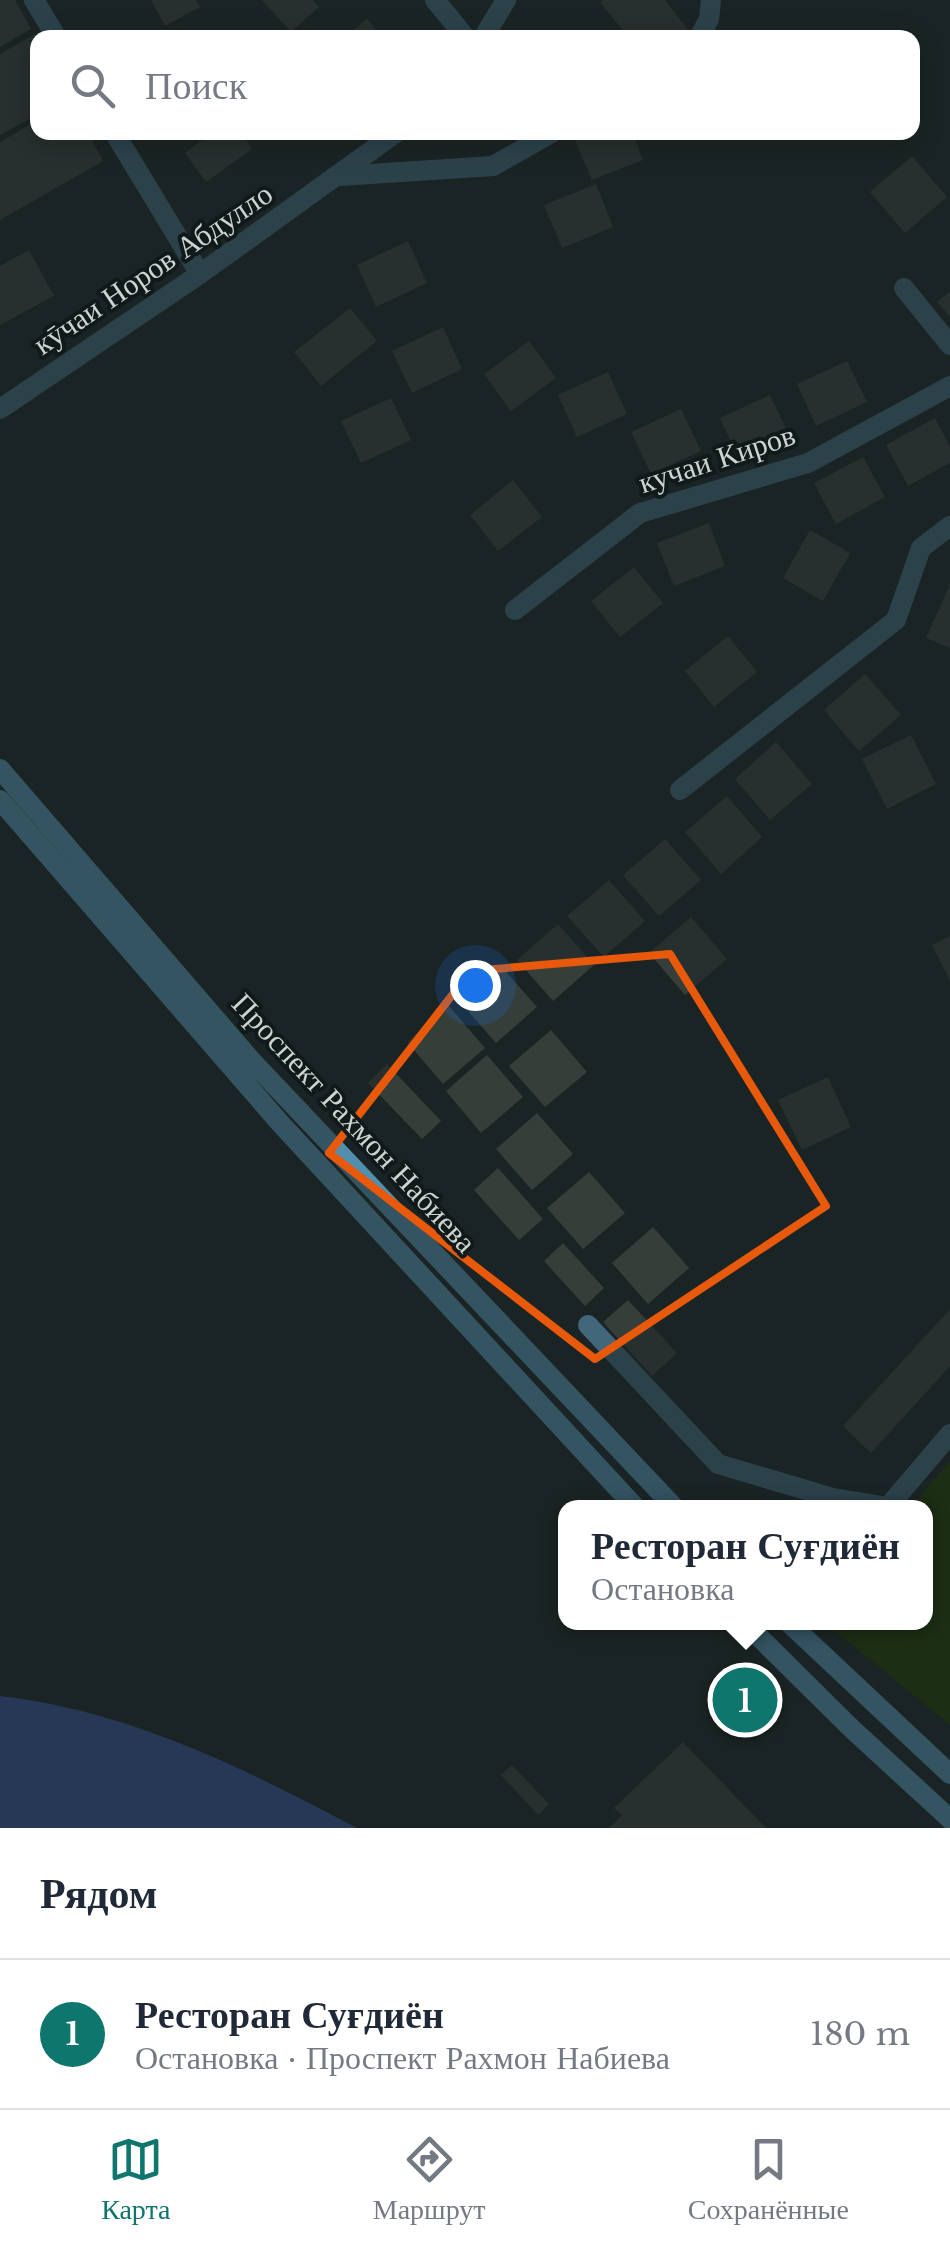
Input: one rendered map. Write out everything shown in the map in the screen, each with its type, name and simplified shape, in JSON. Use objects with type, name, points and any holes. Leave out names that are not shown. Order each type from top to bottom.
[{"type":"main road","name":"Проспект Рахмон Набиева","points":[[0,770],[251,1060],[668,1500]]},
{"type":"main road","name":"Проспект Рахмон Набиева","points":[[0,800],[280,1123],[629,1500]]},
{"type":"main road","points":[[752,1630],[950,1818]]},
{"type":"main road","points":[[795,1630],[950,1774]]},
{"type":"street","points":[[34,0],[52,30]]},
{"type":"street","points":[[435,0],[459,30]]},
{"type":"street","points":[[489,30],[506,0]]},
{"type":"street","points":[[703,30],[710,18],[711,0]]},
{"type":"street","points":[[119,140],[200,274]]},
{"type":"street","name":"кӯчаи Норов Абдулло","points":[[0,409],[200,274],[387,140]]},
{"type":"street","points":[[339,176],[493,166],[539,140]]},
{"type":"street","points":[[904,288],[950,345]]},
{"type":"street","name":"кучаи Киров","points":[[515,610],[640,513],[808,464],[950,386]]},
{"type":"street","points":[[680,790],[896,620],[922,548],[950,526]]},
{"type":"street","points":[[588,1324],[718,1464],[845,1500]]},
{"type":"street","points":[[894,1500],[948,1441]]},
{"type":"street","points":[[765,1644],[778,1630]]},
{"type":"highlighted area","points":[[670,954],[826,1206],[595,1359],[329,1153],[471,971]]},
{"type":"green space","points":[[950,1461],[950,1725],[834,1630],[933,1630],[933,1500],[917,1500]]},
{"type":"water","points":[[0,1696],[95,1715],[185,1745],[357,1828],[0,1828]]},
{"type":"building","points":[[0,0],[15,0],[31,29],[0,47]]},
{"type":"building","points":[[151,0],[196,0],[200,7],[165,26]]},
{"type":"building","points":[[262,0],[312,0],[319,7],[289,30]]},
{"type":"building","points":[[665,0],[688,30],[623,30],[600,2]]},
{"type":"building","points":[[367,19],[376,30],[354,30]]},
{"type":"building","points":[[30,37],[30,118],[0,135],[0,54]]},
{"type":"building","points":[[30,125],[30,140],[92,140],[103,161],[0,220],[0,142]]},
{"type":"building","points":[[202,140],[246,140],[252,149],[206,182],[185,153]]},
{"type":"building","points":[[575,140],[635,140],[643,160],[592,180]]},
{"type":"building","points":[[912,156],[947,197],[905,233],[870,192]]},
{"type":"building","points":[[596,184],[613,227],[562,248],[544,205]]},
{"type":"building","points":[[408,241],[427,283],[376,307],[357,265]]},
{"type":"building","points":[[29,250],[54,296],[0,325],[0,266]]},
{"type":"building","points":[[950,291],[950,317],[937,302]]},
{"type":"building","points":[[350,308],[377,341],[321,386],[294,352]]},
{"type":"building","points":[[443,327],[462,369],[412,393],[392,351]]},
{"type":"building","points":[[529,341],[556,378],[511,411],[484,374]]},
{"type":"building","points":[[847,361],[867,402],[816,426],[797,384]]},
{"type":"building","points":[[608,372],[627,414],[577,437],[558,395]]},
{"type":"building","points":[[770,395],[790,437],[739,460],[720,418]]},
{"type":"building","points":[[391,398],[411,440],[361,463],[341,421]]},
{"type":"building","points":[[681,409],[701,451],[651,474],[631,432]]},
{"type":"building","points":[[935,418],[950,447],[950,463],[908,486],[886,445]]},
{"type":"building","points":[[863,457],[885,497],[836,524],[814,483]]},
{"type":"building","points":[[513,480],[542,517],[498,551],[470,515]]},
{"type":"building","points":[[709,523],[725,566],[674,586],[657,543]]},
{"type":"building","points":[[810,530],[850,553],[823,601],[783,578]]},
{"type":"building","points":[[634,567],[663,603],[620,637],[591,601]]},
{"type":"building","points":[[950,584],[950,648],[926,638]]},
{"type":"building","points":[[728,636],[757,672],[714,707],[685,671]]},
{"type":"building","points":[[865,674],[901,715],[859,751],[824,710]]},
{"type":"building","points":[[911,735],[936,784],[887,809],[862,759]]},
{"type":"building","points":[[776,742],[812,784],[770,820],[735,779]]},
{"type":"building","points":[[727,796],[762,837],[721,874],[685,832]]},
{"type":"building","points":[[665,839],[701,880],[659,916],[623,875]]},
{"type":"building","points":[[609,880],[645,921],[604,957],[567,916]]},
{"type":"building","points":[[691,917],[727,959],[685,995],[649,953]]},
{"type":"building","points":[[558,924],[594,965],[553,1001],[517,960]]},
{"type":"building","points":[[950,936],[950,981],[932,945]]},
{"type":"building","points":[[501,966],[537,1007],[496,1043],[460,1002]]},
{"type":"building","points":[[449,1006],[485,1048],[443,1084],[407,1042]]},
{"type":"building","points":[[551,1030],[587,1072],[545,1107],[509,1066]]},
{"type":"building","points":[[487,1055],[523,1097],[481,1133],[446,1091]]},
{"type":"building","points":[[387,1064],[441,1121],[422,1139],[368,1083]]},
{"type":"building","points":[[828,1077],[851,1127],[802,1150],[778,1100]]},
{"type":"building","points":[[537,1113],[573,1154],[532,1190],[496,1149]]},
{"type":"building","points":[[498,1168],[543,1219],[519,1240],[474,1190]]},
{"type":"building","points":[[589,1172],[625,1213],[583,1249],[547,1208]]},
{"type":"building","points":[[653,1227],[689,1268],[648,1304],[612,1263]]},
{"type":"building","points":[[563,1243],[604,1288],[585,1306],[544,1261]]},
{"type":"building","points":[[628,1300],[677,1353],[652,1376],[603,1322]]},
{"type":"building","points":[[950,1309],[950,1366],[871,1453],[843,1426]]},
{"type":"building","points":[[683,1742],[766,1828],[609,1828],[622,1815],[614,1808]]},
{"type":"building","points":[[512,1765],[549,1804],[538,1815],[501,1775]]},
{"type":"place","name":"Ресторан Суғдиён","points":[[745,1700]]}]
